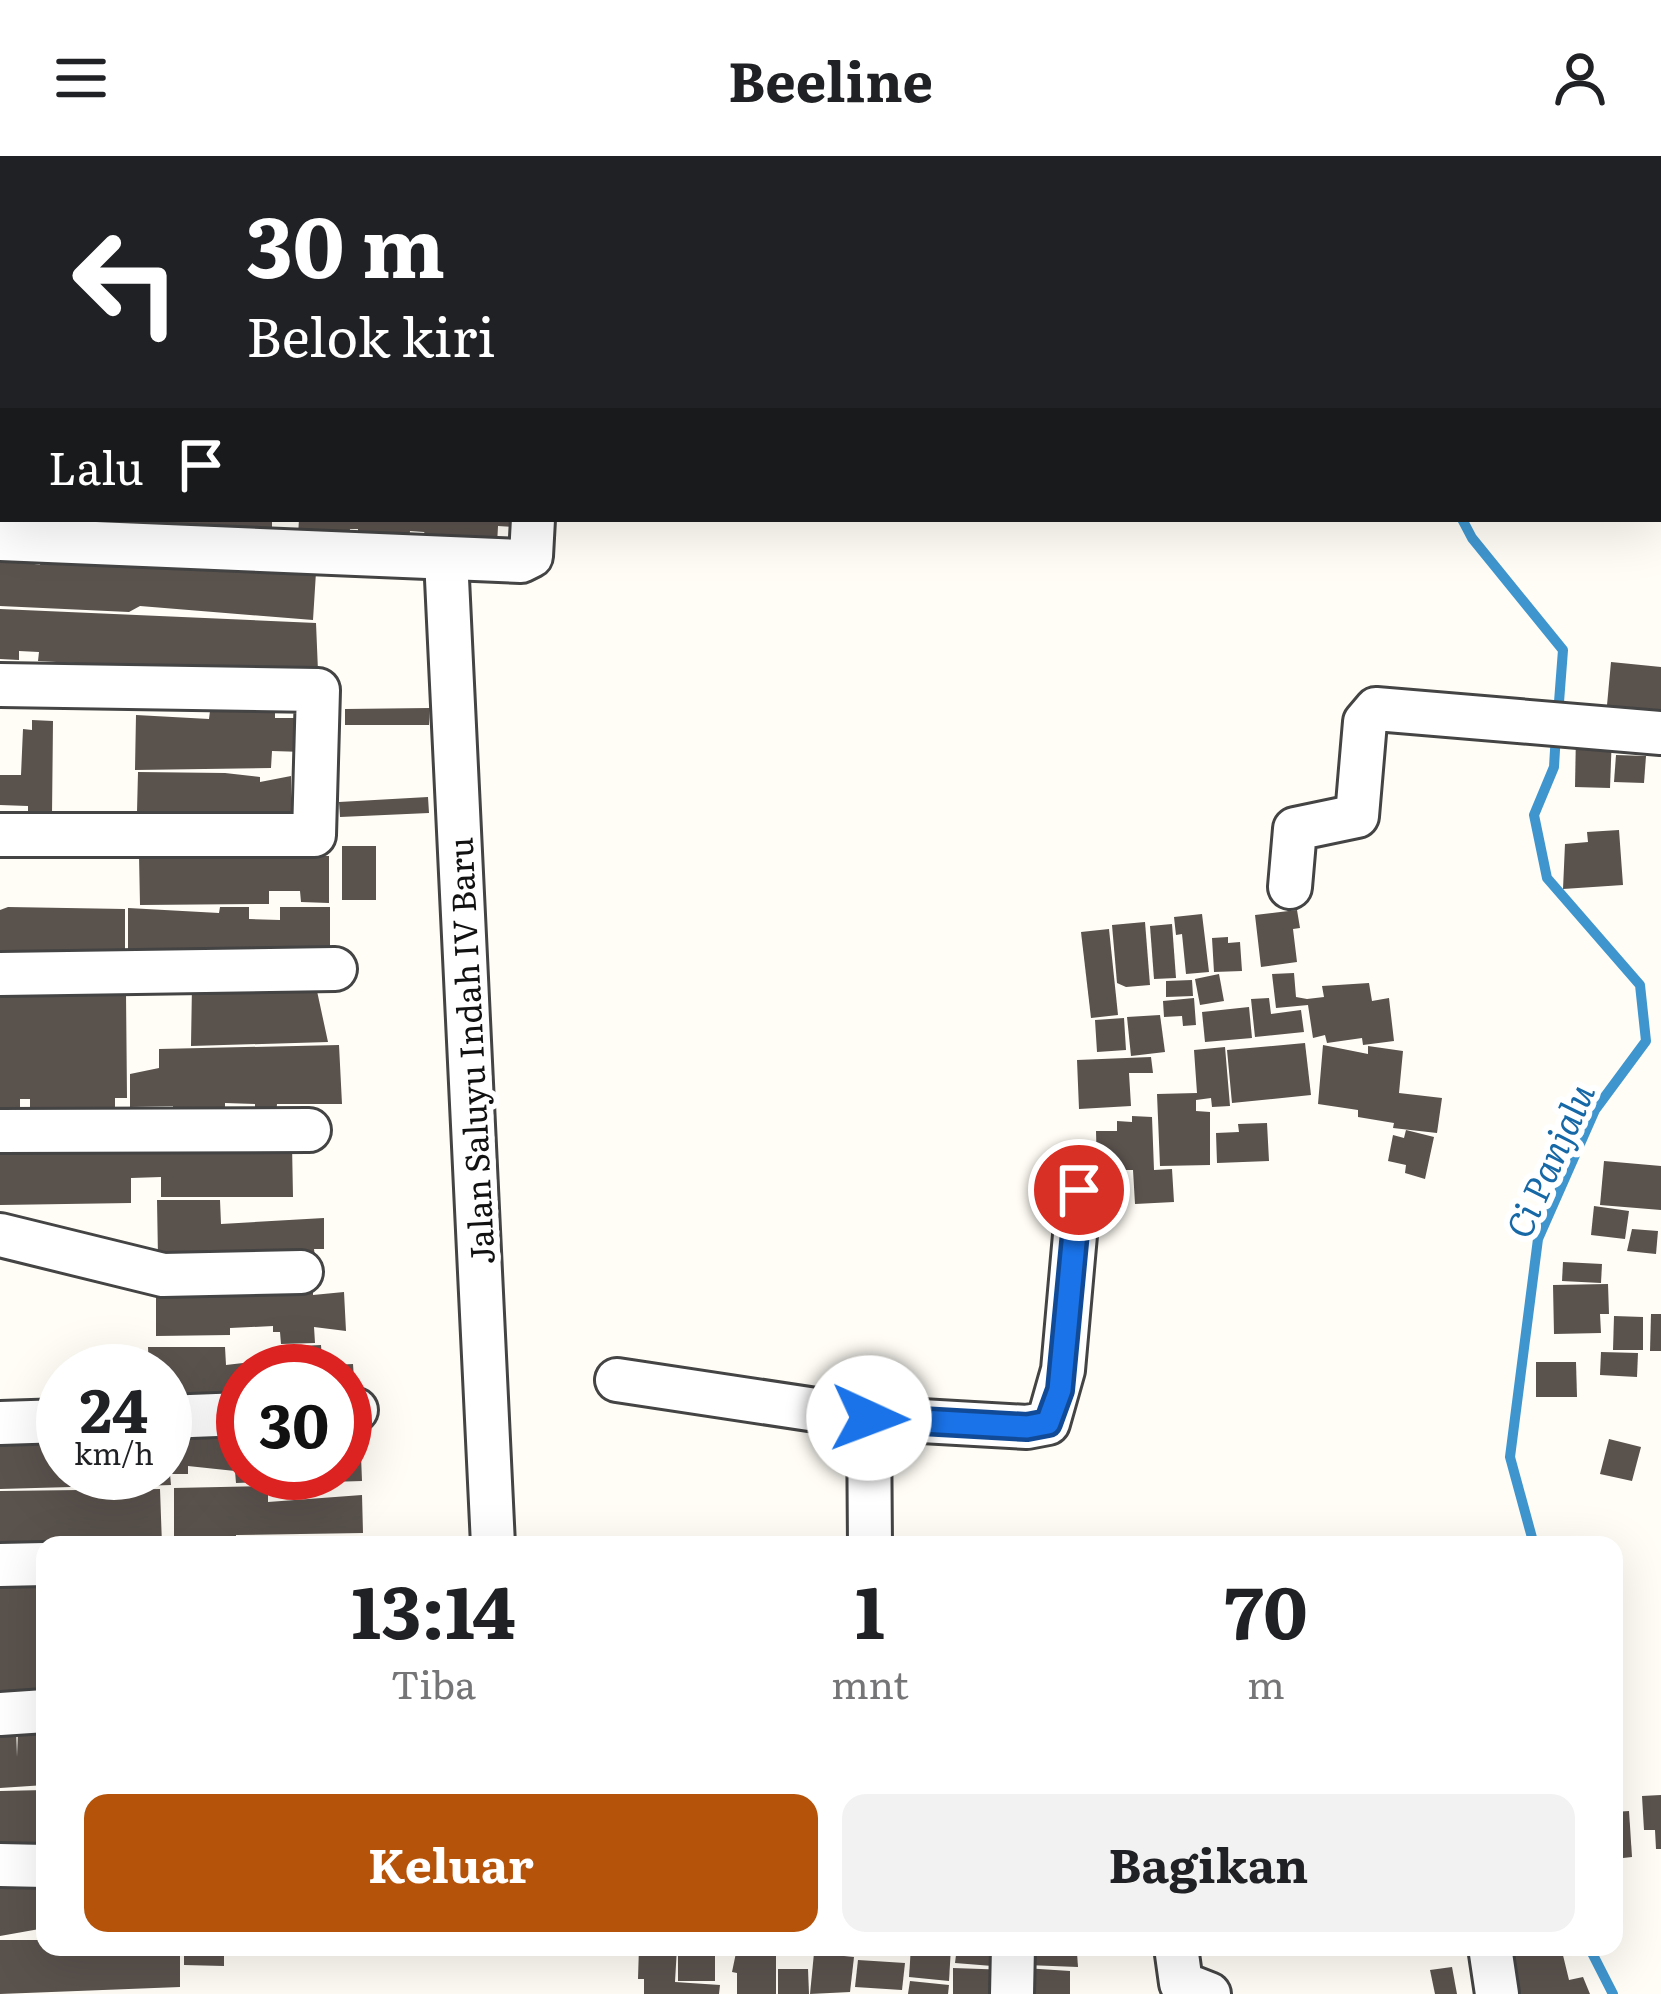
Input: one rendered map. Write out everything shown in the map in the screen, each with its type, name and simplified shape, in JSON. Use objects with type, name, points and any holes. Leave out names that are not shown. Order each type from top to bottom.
[{"type":"street","points":[[0,538],[521,561],[531,556],[533,522]]},
{"type":"street","name":"Jalan Saluyu Indah IV Baru","points":[[446,558],[493,1536]]},
{"type":"street","points":[[0,686],[318,690],[314,836],[0,835]]},
{"type":"street","points":[[1290,887],[1295,829],[1357,816],[1367,714],[1414,710],[1661,733]]},
{"type":"street","points":[[0,974],[334,969]]},
{"type":"street","points":[[0,1131],[309,1130]]},
{"type":"street","points":[[617,1380],[869,1418],[1027,1427],[1053,1413],[1079,1190]]},
{"type":"street","points":[[0,1235],[163,1275],[301,1272]]},
{"type":"street","points":[[869,1418],[870,1536]]},
{"type":"street","points":[[0,1423],[36,1421]]},
{"type":"street","points":[[0,1565],[36,1564]]},
{"type":"street","points":[[0,1714],[36,1712]]},
{"type":"street","points":[[0,1865],[36,1866]]},
{"type":"street","points":[[1012,1994],[1013,1956]]},
{"type":"street","points":[[1177,1956],[1181,1983],[1209,1994]]},
{"type":"street","points":[[1491,1956],[1497,1994]]},
{"type":"building","points":[[272,522],[272,529],[202,526],[201,534],[185,533],[185,525],[154,531],[154,523]]},
{"type":"building","points":[[299,522],[518,522],[517,527],[498,526],[497,545],[429,541],[424,532],[410,531],[409,540],[358,534],[358,529],[350,529],[349,537],[298,536]]},
{"type":"building","points":[[42,547],[213,566],[213,571],[226,571],[227,560],[316,572],[313,620],[140,606],[129,612],[0,606],[0,558],[40,565]]},
{"type":"building","points":[[0,609],[316,623],[318,671],[268,668],[268,675],[219,674],[220,665],[93,671],[94,664],[38,661],[39,652],[19,651],[19,660],[0,659]]},
{"type":"building","points":[[1611,662],[1661,667],[1661,722],[1606,716]]},
{"type":"building","points":[[430,708],[429,725],[345,725],[345,709]]},
{"type":"building","points":[[210,711],[275,711],[275,718],[304,718],[304,752],[272,751],[271,768],[135,770],[136,715],[209,719]]},
{"type":"building","points":[[32,720],[53,721],[52,816],[28,815],[28,806],[0,805],[0,775],[21,775],[23,729],[32,730]]},
{"type":"building","points":[[1576,734],[1612,735],[1610,788],[1575,787]]},
{"type":"building","points":[[1616,755],[1646,756],[1644,783],[1614,782]]},
{"type":"building","points":[[138,772],[225,773],[260,777],[260,782],[291,776],[291,812],[137,812]]},
{"type":"building","points":[[428,797],[429,813],[340,817],[339,802]]},
{"type":"building","points":[[1619,830],[1623,885],[1563,889],[1565,844],[1588,842],[1587,832]]},
{"type":"building","points":[[342,846],[376,846],[376,900],[342,900]]},
{"type":"building","points":[[139,855],[329,856],[329,903],[301,902],[300,891],[269,891],[269,904],[140,905]]},
{"type":"building","points":[[220,907],[249,907],[249,919],[280,920],[280,907],[330,907],[330,959],[128,963],[128,908],[219,913]]},
{"type":"building","points":[[125,909],[125,963],[0,963],[0,910]]},
{"type":"building","points":[[1297,910],[1300,928],[1293,929],[1297,962],[1261,967],[1255,915]]},
{"type":"building","points":[[1202,914],[1209,972],[1186,974],[1182,934],[1176,935],[1174,917]]},
{"type":"building","points":[[1145,922],[1150,985],[1126,987],[1117,983],[1112,925]]},
{"type":"building","points":[[1172,924],[1176,978],[1154,979],[1150,926]]},
{"type":"building","points":[[1109,929],[1118,1015],[1091,1018],[1081,932]]},
{"type":"building","points":[[1228,937],[1228,943],[1240,942],[1242,971],[1214,972],[1212,938]]},
{"type":"building","points":[[1294,973],[1296,997],[1307,999],[1324,997],[1322,986],[1369,983],[1372,1001],[1389,998],[1394,1041],[1363,1045],[1362,1038],[1327,1043],[1325,1035],[1313,1038],[1308,1005],[1276,1008],[1272,974]]},
{"type":"building","points":[[1219,974],[1224,1001],[1200,1005],[1195,979]]},
{"type":"building","points":[[1192,980],[1193,996],[1166,997],[1166,981]]},
{"type":"building","points":[[192,985],[223,985],[224,992],[317,991],[328,1042],[191,1046]]},
{"type":"building","points":[[90,988],[126,993],[127,1098],[115,1098],[115,1107],[48,1108],[48,1118],[30,1118],[30,1099],[20,1099],[20,1108],[0,1107],[0,989],[90,995]]},
{"type":"building","points":[[1194,998],[1196,1025],[1183,1026],[1182,1016],[1164,1017],[1163,1001]]},
{"type":"building","points":[[1269,998],[1271,1014],[1301,1010],[1304,1032],[1255,1037],[1251,999]]},
{"type":"building","points":[[1249,1007],[1252,1038],[1205,1042],[1202,1012]]},
{"type":"building","points":[[1160,1015],[1165,1052],[1131,1056],[1127,1017]]},
{"type":"building","points":[[1124,1018],[1126,1050],[1097,1052],[1095,1020]]},
{"type":"building","points":[[1305,1043],[1311,1095],[1232,1103],[1227,1050]]},
{"type":"building","points":[[339,1045],[342,1104],[277,1104],[276,1114],[255,1113],[255,1104],[225,1103],[225,1109],[173,1116],[173,1106],[130,1107],[130,1074],[159,1068],[159,1049]]},
{"type":"building","points":[[1323,1045],[1368,1054],[1368,1046],[1403,1051],[1399,1093],[1442,1098],[1437,1133],[1393,1128],[1394,1123],[1358,1117],[1358,1110],[1318,1104]]},
{"type":"building","points":[[1225,1047],[1230,1106],[1212,1107],[1211,1098],[1196,1100],[1196,1111],[1210,1112],[1210,1165],[1160,1166],[1157,1094],[1197,1093],[1194,1050]]},
{"type":"building","points":[[1151,1057],[1153,1073],[1129,1073],[1131,1106],[1079,1109],[1077,1060]]},
{"type":"building","points":[[1132,1116],[1152,1117],[1154,1170],[1172,1169],[1174,1202],[1135,1204],[1133,1170],[1097,1170],[1096,1131],[1117,1131],[1117,1121],[1132,1122]]},
{"type":"building","points":[[1267,1123],[1269,1161],[1217,1163],[1216,1133],[1239,1132],[1238,1124]]},
{"type":"building","points":[[1406,1130],[1434,1137],[1425,1179],[1405,1173],[1406,1165],[1388,1161],[1393,1135],[1404,1138]]},
{"type":"building","points":[[292,1144],[293,1197],[161,1197],[161,1177],[131,1178],[131,1203],[0,1205],[0,1149]]},
{"type":"building","points":[[1604,1161],[1661,1166],[1661,1210],[1600,1205]]},
{"type":"building","points":[[157,1200],[220,1200],[221,1224],[324,1218],[324,1249],[314,1249],[315,1257],[158,1257]]},
{"type":"building","points":[[1594,1206],[1629,1211],[1625,1239],[1591,1235]]},
{"type":"building","points":[[1632,1229],[1658,1231],[1656,1254],[1627,1251]]},
{"type":"building","points":[[1563,1262],[1602,1264],[1601,1283],[1562,1281]]},
{"type":"building","points":[[1608,1284],[1609,1314],[1600,1314],[1601,1333],[1554,1334],[1553,1285]]},
{"type":"building","points":[[313,1285],[313,1295],[344,1292],[346,1331],[314,1327],[315,1343],[281,1344],[280,1332],[273,1332],[273,1326],[230,1328],[230,1335],[156,1336],[156,1298],[279,1295],[281,1287]]},
{"type":"building","points":[[1651,1314],[1661,1314],[1661,1351],[1650,1351]]},
{"type":"building","points":[[1614,1316],[1643,1317],[1643,1350],[1613,1350]]},
{"type":"building","points":[[192,1347],[216,1347],[216,1400],[192,1404]]},
{"type":"building","points":[[1601,1352],[1638,1353],[1637,1377],[1600,1375]]},
{"type":"building","points":[[1536,1362],[1576,1362],[1577,1397],[1536,1397]]},
{"type":"building","points":[[216,1434],[216,1469],[192,1466],[192,1435]]},
{"type":"building","points":[[1609,1439],[1641,1447],[1632,1481],[1600,1474]]},
{"type":"building","points":[[36,1441],[36,1488],[0,1489],[0,1442]]},
{"type":"building","points":[[216,1487],[216,1500],[362,1500],[363,1533],[174,1536],[174,1500],[192,1500],[192,1488]]},
{"type":"building","points":[[0,1491],[36,1491],[36,1500],[160,1500],[162,1536],[36,1536],[33,1551],[0,1552]]},
{"type":"building","points":[[36,1580],[36,1701],[0,1701],[0,1582]]},
{"type":"building","points":[[16,1727],[17,1757],[18,1730],[36,1729],[36,1786],[0,1788],[0,1728]]},
{"type":"building","points":[[36,1790],[36,1850],[0,1851],[0,1791]]},
{"type":"building","points":[[1661,1795],[1661,1849],[1656,1849],[1655,1830],[1644,1830],[1642,1796]]},
{"type":"building","points":[[1623,1811],[1629,1811],[1632,1857],[1623,1858]]},
{"type":"building","points":[[22,1879],[22,1887],[36,1887],[36,1930],[0,1936],[0,1886]]},
{"type":"building","points":[[0,1940],[36,1940],[36,1956],[180,1956],[180,1987],[0,1994]]},
{"type":"building","points":[[184,1956],[224,1956],[224,1966],[184,1965]]},
{"type":"building","points":[[639,1956],[676,1956],[675,1982],[720,1985],[719,1994],[644,1994],[644,1979],[638,1979]]},
{"type":"building","points":[[678,1956],[715,1956],[715,1981],[678,1981]]},
{"type":"building","points":[[735,1956],[776,1956],[776,1994],[737,1994],[737,1973],[732,1972]]},
{"type":"building","points":[[814,1956],[854,1957],[850,1992],[810,1994]]},
{"type":"building","points":[[910,1956],[950,1956],[949,1981],[909,1977]]},
{"type":"building","points":[[956,1956],[1006,1956],[1005,1967],[955,1963]]},
{"type":"building","points":[[1027,1956],[1077,1956],[1078,1967],[1027,1965]]},
{"type":"building","points":[[1499,1956],[1563,1956],[1569,1980],[1583,1977],[1590,1994],[1505,1994]]},
{"type":"building","points":[[858,1960],[905,1963],[902,1990],[855,1987]]},
{"type":"building","points":[[1452,1967],[1457,1994],[1435,1994],[1430,1970]]},
{"type":"building","points":[[953,1968],[1010,1970],[1010,1994],[953,1994]]},
{"type":"building","points":[[1024,1968],[1070,1971],[1070,1994],[1022,1994]]},
{"type":"building","points":[[778,1969],[808,1969],[809,1994],[778,1994]]},
{"type":"building","points":[[910,1981],[949,1985],[948,1994],[908,1994]]},
{"type":"waterway","name":"Ci Panjalu","points":[[1464,522],[1563,650],[1558,715]]},
{"type":"waterway","name":"Ci Panjalu","points":[[1532,1536],[1510,1457],[1538,1239],[1595,1110],[1646,1041],[1640,985],[1547,878],[1534,815],[1554,767],[1556,733]]},
{"type":"waterway","name":"Ci Panjalu","points":[[1594,1956],[1613,1994]]},
{"type":"route","points":[[869,1418],[1027,1427],[1048,1423],[1060,1390],[1079,1190]]}]
